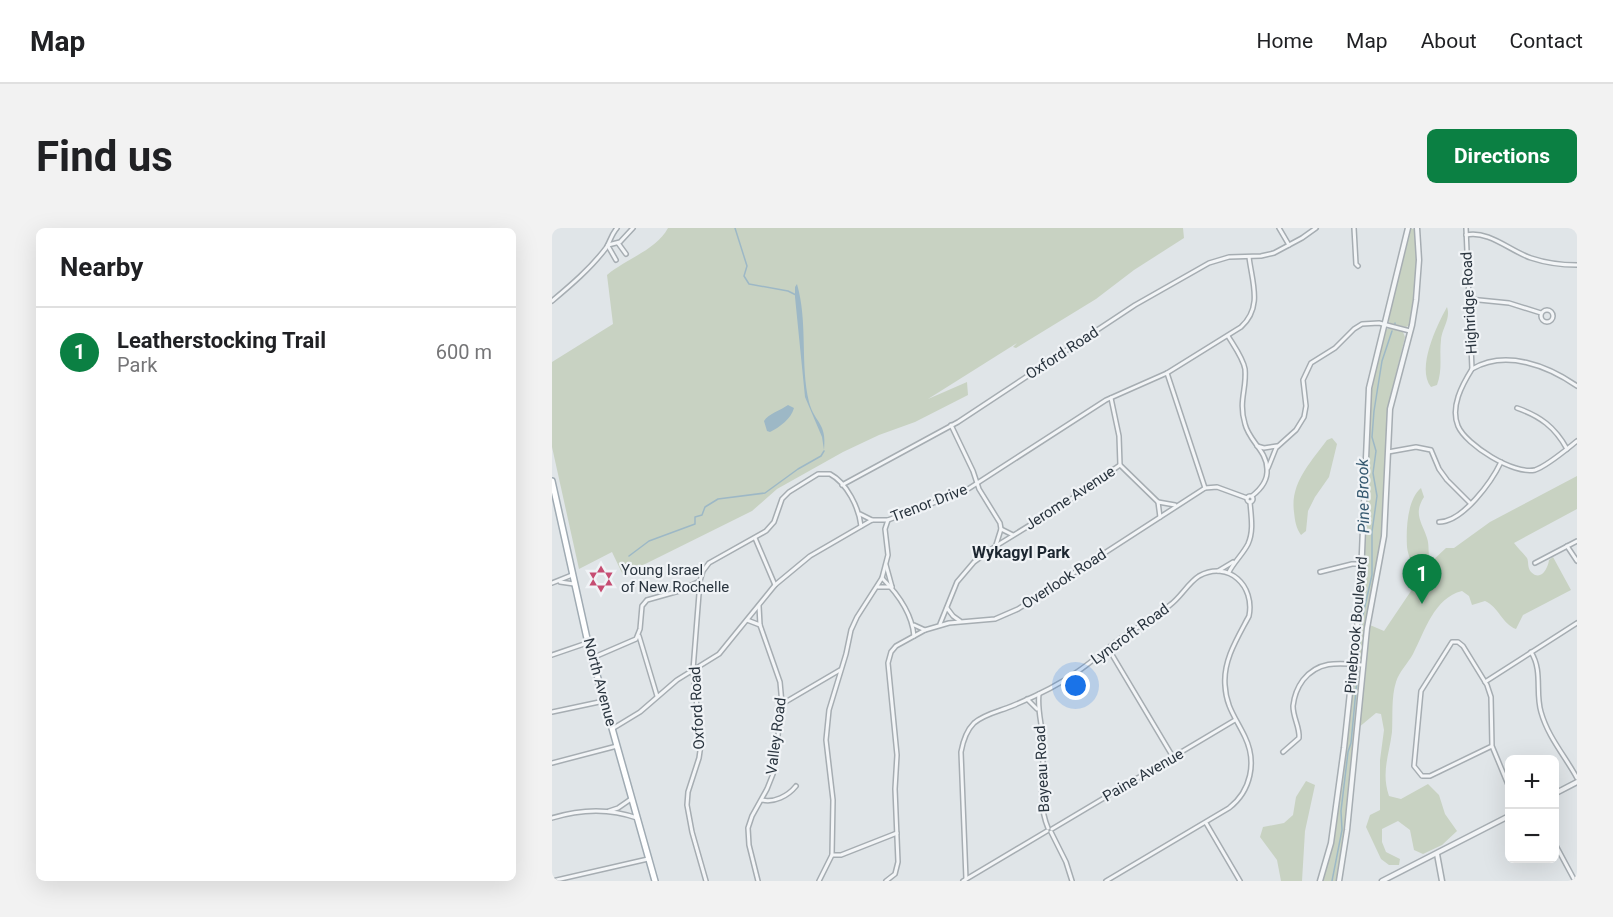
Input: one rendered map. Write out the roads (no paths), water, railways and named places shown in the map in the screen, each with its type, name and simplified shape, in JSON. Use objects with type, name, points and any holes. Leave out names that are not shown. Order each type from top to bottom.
[{"type":"main road","name":"North Avenue","points":[[552,481],[555,509],[592,658],[656,881]]},
{"type":"street","points":[[552,301],[589,268],[608,246],[617,228]]},
{"type":"street","points":[[608,246],[618,243],[633,228]]},
{"type":"street","points":[[1279,228],[1289,246]]},
{"type":"street","name":"Oxford Road","points":[[842,484],[951,425],[1135,305],[1209,263],[1229,257],[1274,253],[1316,228]]},
{"type":"street","points":[[1354,228],[1356,264],[1359,266]]},
{"type":"street","name":"Pinebrook Boulevard","points":[[1320,881],[1330,848],[1353,664],[1362,564],[1368,395],[1408,228]]},
{"type":"street","name":"Pinebrook Boulevard","points":[[1339,881],[1347,830],[1368,618],[1384,536],[1386,452],[1392,395],[1410,331],[1418,268],[1417,228]]},
{"type":"street","name":"Highridge Road","points":[[1466,228],[1472,369],[1456,404],[1457,424],[1477,446],[1518,470],[1533,470],[1577,441]]},
{"type":"street","points":[[1466,234],[1479,233],[1524,256],[1546,263],[1577,265]]},
{"type":"street","points":[[618,243],[626,254]]},
{"type":"street","points":[[608,246],[616,260]]},
{"type":"street","name":"Trenor Drive","points":[[612,729],[640,712],[677,680],[719,654],[775,585],[810,556],[872,519],[888,520],[965,491],[1111,398],[1167,373],[1246,323],[1253,310],[1255,291],[1249,257]]},
{"type":"street","points":[[1469,299],[1509,303],[1541,313],[1548,310],[1553,313],[1553,317],[1549,322],[1545,322],[1541,313]]},
{"type":"street","points":[[1257,446],[1264,448],[1278,445],[1294,433],[1304,417],[1306,406],[1303,380],[1309,365],[1338,346],[1358,326],[1368,322],[1410,331]]},
{"type":"street","points":[[1228,336],[1244,364],[1245,380],[1241,408],[1247,432],[1265,458],[1268,468]]},
{"type":"street","points":[[1472,369],[1486,363],[1500,361],[1528,363],[1559,374],[1577,386]]},
{"type":"street","points":[[1167,373],[1205,488],[1217,487],[1249,500]]},
{"type":"street","points":[[1111,398],[1119,436],[1120,465],[1158,502],[1178,505]]},
{"type":"street","points":[[1517,408],[1534,413],[1545,421],[1554,429],[1567,449]]},
{"type":"street","points":[[951,425],[977,484],[1000,523],[1001,530],[996,546]]},
{"type":"street","points":[[1229,572],[1248,545],[1252,524],[1249,500],[1264,483],[1271,458],[1278,445]]},
{"type":"street","points":[[1386,452],[1416,447],[1431,450],[1439,469],[1447,480],[1470,503]]},
{"type":"street","points":[[1439,522],[1450,519],[1485,490],[1501,462]]},
{"type":"street","name":"Jerome Avenue","points":[[940,624],[962,574],[974,562],[1120,465]]},
{"type":"street","points":[[657,696],[639,636],[642,606],[647,600],[679,591],[700,581],[708,563],[766,531],[774,522],[784,496],[818,474],[824,473],[836,477],[842,484],[860,514],[861,526]]},
{"type":"street","name":"Overlook Road","points":[[886,881],[895,874],[897,869],[895,789],[897,755],[888,663],[891,652],[896,646],[940,624],[985,621],[1011,613],[1205,488]]},
{"type":"street","points":[[1158,502],[1160,517]]},
{"type":"street","points":[[860,514],[872,519]]},
{"type":"street","points":[[819,881],[832,855],[833,800],[826,729],[830,703],[856,617],[878,587],[886,564],[888,550],[885,529],[879,520]]},
{"type":"street","points":[[885,529],[888,520]]},
{"type":"street","points":[[1001,530],[1013,535]]},
{"type":"street","points":[[755,538],[775,585]]},
{"type":"street","points":[[1535,563],[1577,541]]},
{"type":"street","points":[[1567,546],[1577,561]]},
{"type":"street","name":"Lyncroft Road","points":[[964,880],[961,759],[965,735],[975,722],[1039,694],[1074,674],[1171,605],[1199,576],[1218,571],[1235,561]]},
{"type":"street","points":[[886,564],[892,586],[914,625],[914,636]]},
{"type":"street","points":[[1320,572],[1352,564],[1362,564]]},
{"type":"street","points":[[1106,881],[1206,823],[1236,802],[1244,793],[1249,780],[1251,765],[1249,748],[1225,693],[1225,676],[1230,654],[1249,616],[1250,598],[1244,585],[1229,572],[1218,571]]},
{"type":"street","points":[[558,582],[572,575]]},
{"type":"street","points":[[882,578],[892,586]]},
{"type":"street","name":"Oxford Road","points":[[700,581],[693,670],[701,744],[687,805],[706,881]]},
{"type":"street","points":[[552,583],[575,584]]},
{"type":"street","points":[[878,587],[892,586]]},
{"type":"street","name":"Valley Road","points":[[758,881],[749,845],[748,828],[773,774],[782,704],[780,682],[760,625],[759,605]]},
{"type":"street","points":[[947,608],[952,616],[960,621]]},
{"type":"street","points":[[747,620],[760,625]]},
{"type":"street","points":[[1485,682],[1577,624]]},
{"type":"street","points":[[914,625],[925,630]]},
{"type":"street","points":[[592,658],[634,641],[639,636]]},
{"type":"street","points":[[552,655],[588,642]]},
{"type":"street","points":[[1492,746],[1430,776],[1422,776],[1414,766],[1421,691],[1448,646],[1454,642],[1462,646],[1485,682],[1492,704],[1492,746],[1505,777]]},
{"type":"street","points":[[1108,648],[1173,757]]},
{"type":"street","points":[[1531,652],[1538,670],[1540,706],[1544,720],[1554,743],[1577,780],[1559,791]]},
{"type":"street","points":[[1283,752],[1299,738],[1293,707],[1296,692],[1311,671],[1325,664],[1363,665]]},
{"type":"street","points":[[782,704],[840,670]]},
{"type":"street","name":"Bayeau Road","points":[[1039,694],[1037,709],[1043,742],[1041,800],[1049,830],[1066,862],[1072,881]]},
{"type":"street","name":"Bayeau Road","points":[[1027,699],[1037,709]]},
{"type":"street","points":[[552,712],[604,701]]},
{"type":"street","name":"Paine Avenue","points":[[964,880],[1235,720]]},
{"type":"street","points":[[552,763],[617,746]]},
{"type":"street","points":[[762,800],[772,801],[785,795],[796,786]]},
{"type":"street","points":[[609,811],[618,808],[632,798]]},
{"type":"street","points":[[552,818],[578,811],[609,811],[638,818]]},
{"type":"street","points":[[1382,881],[1505,818]]},
{"type":"street","points":[[1206,823],[1240,881]]},
{"type":"street","points":[[832,855],[841,855],[897,833]]},
{"type":"street","points":[[1559,851],[1575,881]]},
{"type":"street","points":[[1437,854],[1442,881]]},
{"type":"street","points":[[552,881],[649,858]]},
{"type":"street","points":[[1230,881],[1237,877]]},
{"type":"water","points":[[797,284],[802,313],[806,388],[811,409],[824,434],[824,450],[822,437],[805,397],[795,297]]},
{"type":"water","points":[[788,405],[794,408],[788,419],[774,430],[767,431],[764,421]]},
{"type":"waterway","points":[[735,228],[747,266],[744,276],[749,284],[788,291],[796,295]]},
{"type":"waterway","name":"Pine Brook","points":[[1358,661],[1362,619],[1372,575],[1372,532],[1377,496],[1373,473],[1376,451],[1372,437],[1374,411],[1382,361],[1392,331]]},
{"type":"waterway","points":[[629,556],[649,541],[695,524],[695,517],[702,515],[705,507],[718,499],[765,493],[798,469],[821,456],[824,451]]},
{"type":"waterway","name":"Pine Brook","points":[[1332,881],[1342,830],[1341,811],[1351,743],[1358,669]]},
{"type":"place","name":"Young Israel of New Rochelle","points":[[601,579]]},
{"type":"place","name":"Leatherstocking Trail","points":[[1422,604]]},
{"type":"district","name":"Wykagyl Park","points":[[1021,552]]}]
